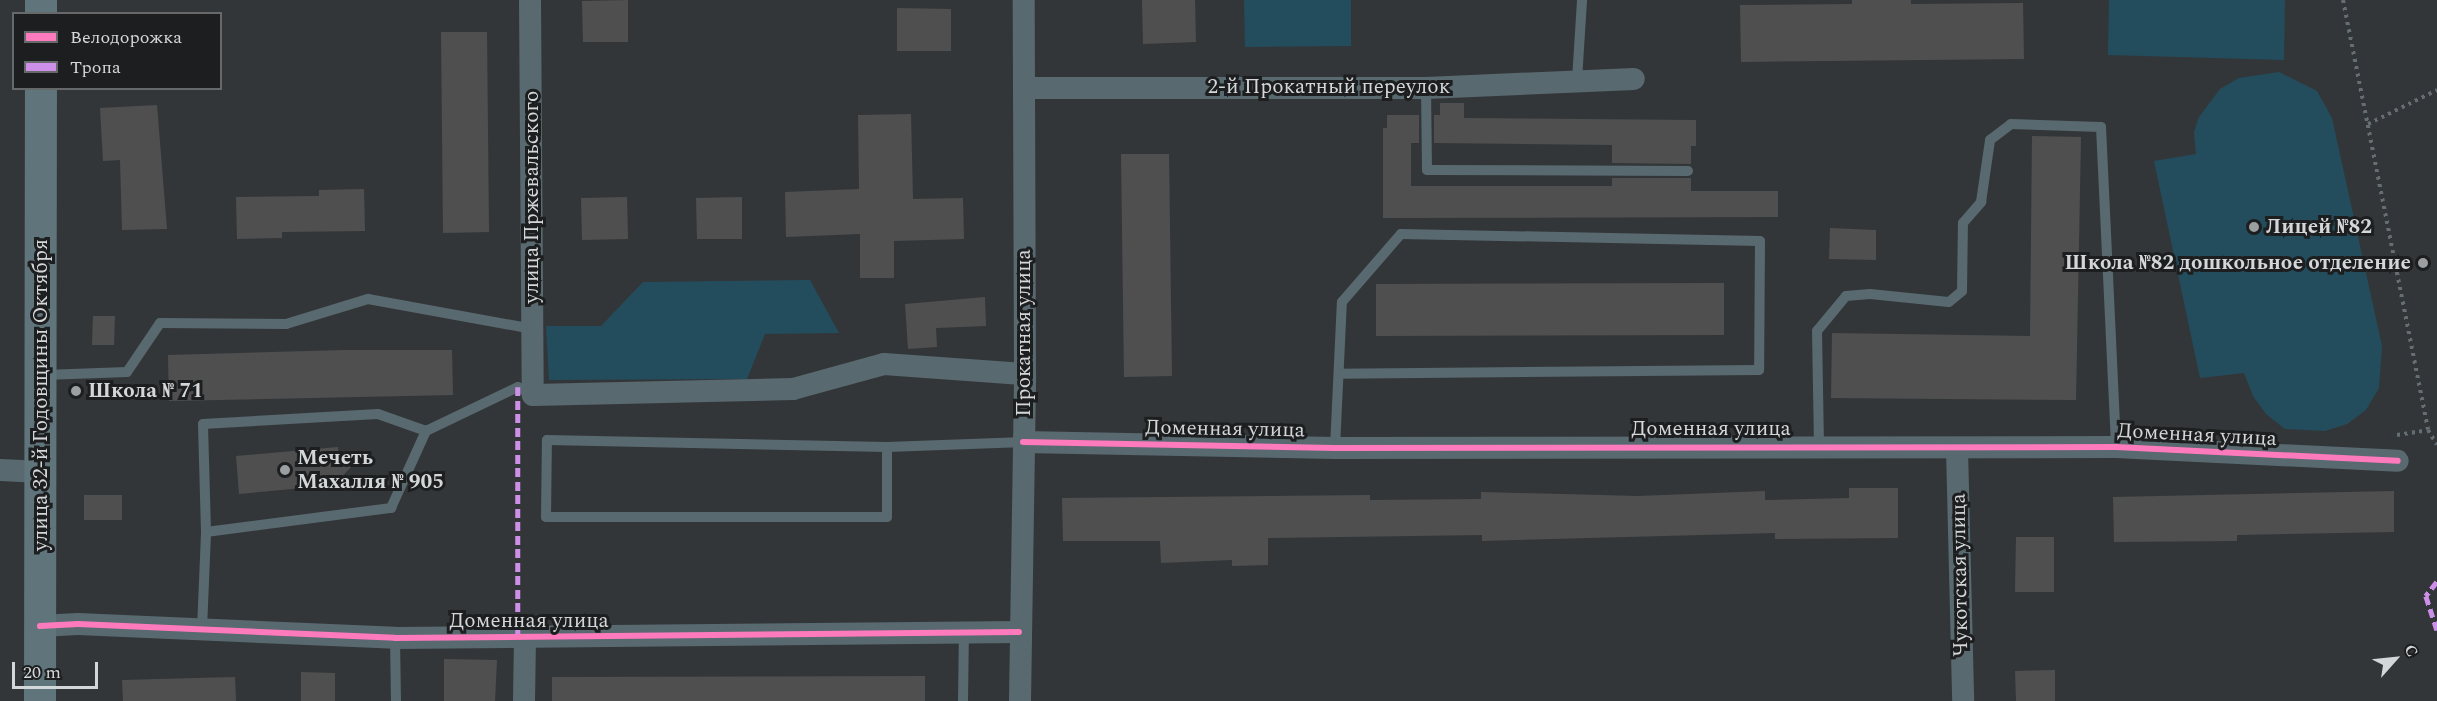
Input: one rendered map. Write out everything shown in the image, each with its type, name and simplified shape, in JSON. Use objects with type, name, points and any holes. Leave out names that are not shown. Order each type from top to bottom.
[{"type":"main road","name":"улица 32-й Годовщины Октября","points":[[40,701],[41,90]]},
{"type":"street","name":"улица Пржевальского","points":[[530,0],[532,395]]},
{"type":"street","name":"Прокатная улица","points":[[1020,701],[1019,632],[1025,374],[1024,0]]},
{"type":"street","name":"2-й Прокатный переулок","points":[[1025,88],[1426,88],[1634,79]]},
{"type":"street","points":[[532,395],[793,389],[884,364],[1025,374]]},
{"type":"street","name":"Доменная улица","points":[[1023,442],[1335,448],[1819,445],[1957,448],[2116,447],[2398,461]]},
{"type":"street","name":"Чукотская улица","points":[[1957,448],[1963,701]]},
{"type":"street","points":[[0,470],[42,472]]},
{"type":"street","name":"Доменная улица","points":[[40,626],[78,624],[395,638],[1019,632]]},
{"type":"street","points":[[524,701],[525,638]]},
{"type":"lane","points":[[1577,80],[1582,0]]},
{"type":"lane","points":[[1426,88],[1427,170],[1688,171]]},
{"type":"lane","points":[[1819,445],[1817,331],[1846,296],[1949,302],[1962,291],[1963,223],[1981,202],[1990,140],[2011,124],[2101,127],[2116,447]]},
{"type":"lane","points":[[1335,448],[1342,302],[1401,234],[1760,241],[1759,369],[1339,374]]},
{"type":"lane","points":[[42,375],[127,372],[160,323],[286,324],[368,299],[533,329]]},
{"type":"lane","points":[[206,532],[391,507],[426,431],[518,387],[532,395]]},
{"type":"lane","points":[[202,629],[206,532],[203,424],[378,414],[426,431]]},
{"type":"lane","points":[[887,447],[887,517],[546,517],[547,440],[887,447],[1023,442]]},
{"type":"lane","points":[[963,701],[964,632]]},
{"type":"lane","points":[[395,638],[396,701]]},
{"type":"path","points":[[2343,0],[2428,430],[2437,445]]},
{"type":"path","points":[[2368,124],[2437,90]]},
{"type":"shaded area","points":[[1244,0],[1351,0],[1351,46],[1245,47]]},
{"type":"shaded area","points":[[2109,0],[2285,0],[2284,60],[2108,55]]},
{"type":"shaded area","points":[[2279,72],[2317,91],[2332,118],[2382,346],[2379,388],[2366,410],[2347,424],[2325,431],[2285,429],[2266,414],[2253,396],[2244,373],[2200,378],[2154,161],[2196,154],[2194,132],[2199,117],[2220,89],[2239,78]]},
{"type":"shaded area","points":[[810,280],[839,333],[765,334],[747,379],[549,380],[546,326],[601,326],[643,282]]},
{"type":"building","points":[[628,0],[628,42],[583,42],[582,1]]},
{"type":"building","points":[[1142,0],[1195,0],[1196,42],[1143,44]]},
{"type":"building","points":[[1852,0],[1911,0],[1911,4],[2023,3],[2024,59],[1741,62],[1740,5],[1852,4]]},
{"type":"building","points":[[897,8],[951,9],[951,51],[897,51]]},
{"type":"building","points":[[441,32],[487,32],[489,232],[443,233]]},
{"type":"building","points":[[1440,103],[1464,103],[1464,118],[1696,120],[1696,146],[1691,146],[1691,164],[1612,163],[1612,145],[1434,143],[1434,115],[1440,115]]},
{"type":"building","points":[[157,105],[167,229],[122,230],[120,160],[103,161],[100,108]]},
{"type":"building","points":[[911,114],[913,199],[963,198],[964,239],[894,241],[894,278],[860,278],[860,234],[786,237],[785,192],[859,189],[858,115]]},
{"type":"building","points":[[1387,115],[1419,115],[1419,143],[1411,143],[1411,186],[1612,186],[1612,178],[1691,178],[1691,191],[1778,191],[1778,217],[1383,218],[1383,128],[1387,128]]},
{"type":"building","points":[[2032,136],[2081,137],[2076,400],[1831,398],[1832,333],[2030,336]]},
{"type":"building","points":[[1121,154],[1169,154],[1172,376],[1124,377]]},
{"type":"building","points":[[364,189],[365,231],[282,232],[282,238],[237,239],[236,197],[319,196],[319,190]]},
{"type":"building","points":[[627,197],[628,239],[582,240],[581,198]]},
{"type":"building","points":[[742,197],[742,239],[697,239],[696,198]]},
{"type":"building","points":[[1830,228],[1876,230],[1876,260],[1829,259]]},
{"type":"building","points":[[1724,283],[1724,335],[1376,336],[1376,284]]},
{"type":"building","points":[[985,297],[986,326],[936,328],[937,347],[908,349],[905,304]]},
{"type":"building","points":[[93,316],[115,316],[114,345],[92,345]]},
{"type":"building","points":[[344,350],[452,350],[453,395],[169,401],[168,355]]},
{"type":"building","name":"Мечеть Махалля № 905","points":[[338,447],[338,454],[352,466],[334,485],[239,494],[236,456]]},
{"type":"building","points":[[1849,488],[1898,488],[1898,538],[1775,539],[1775,533],[1482,541],[1482,535],[1268,538],[1268,565],[1232,566],[1232,560],[1161,563],[1160,541],[1063,541],[1062,498],[1370,495],[1370,500],[1481,499],[1481,492],[1638,496],[1765,491],[1765,500],[1849,498]]},
{"type":"building","points":[[2394,491],[2394,532],[2237,535],[2237,541],[2114,542],[2113,497]]},
{"type":"building","points":[[84,495],[122,495],[122,520],[84,520]]},
{"type":"building","points":[[2016,537],[2054,537],[2054,592],[2015,592]]},
{"type":"building","points":[[444,659],[497,660],[495,701],[444,701]]},
{"type":"building","points":[[2055,670],[2055,701],[2016,701],[2015,671]]},
{"type":"building","points":[[301,672],[335,673],[335,701],[301,701]]},
{"type":"building","points":[[925,676],[925,701],[552,701],[552,677]]},
{"type":"building","points":[[235,677],[236,701],[123,701],[122,680]]},
{"type":"marked path","points":[[518,387],[518,638]]},
{"type":"marked path","points":[[2437,582],[2426,596],[2437,630]]},
{"type":"cycle path","points":[[1023,442],[1335,448],[2116,447],[2398,461]]},
{"type":"cycle path","points":[[40,626],[78,624],[395,638],[1019,632]]},
{"type":"place","name":"Лицей №82","points":[[2254,227]]},
{"type":"place","name":"Школа №82 дошкольное отделение","points":[[2423,263]]},
{"type":"place","name":"Школа № 71","points":[[76,391]]},
{"type":"place","name":"Мечеть Махалля № 905","points":[[285,470]]}]
